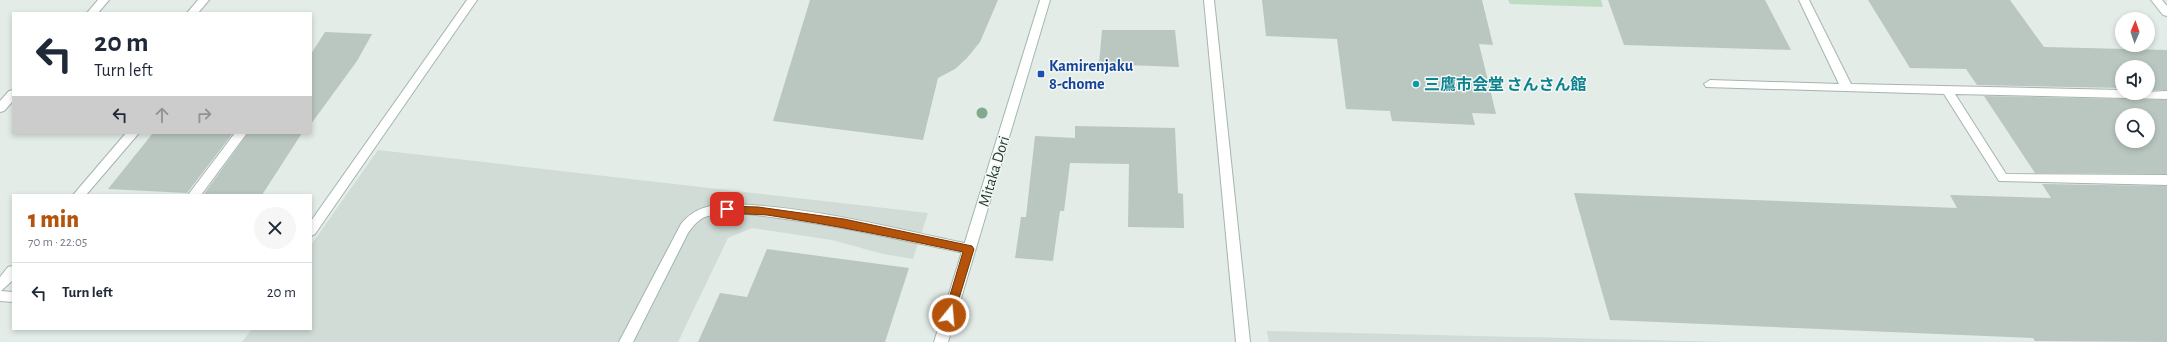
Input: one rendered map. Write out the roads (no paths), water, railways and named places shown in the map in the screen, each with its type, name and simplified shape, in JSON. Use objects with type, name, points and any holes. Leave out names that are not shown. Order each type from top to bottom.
[{"type":"street","points":[[93,12],[104,0]]},
{"type":"street","points":[[193,12],[204,0]]},
{"type":"street","points":[[312,230],[472,0]]},
{"type":"street","name":"Mitaka Dori","points":[[940,342],[1045,0]]},
{"type":"street","points":[[1209,0],[1226,184],[1243,342]]},
{"type":"street","points":[[1804,0],[1847,88]]},
{"type":"street","points":[[2156,0],[2167,13]]},
{"type":"street","points":[[1710,84],[2167,95]]},
{"type":"street","points":[[1947,90],[2003,178],[2167,180]]},
{"type":"street","points":[[0,108],[7,97]]},
{"type":"street","points":[[80,194],[132,134]]},
{"type":"street","points":[[195,194],[240,134]]},
{"type":"street","points":[[626,342],[683,230],[691,220],[706,211],[727,209],[758,210],[797,215],[844,222],[969,249]]},
{"type":"street","points":[[0,286],[12,272]]},
{"type":"street","points":[[0,296],[12,297]]},
{"type":"place","name":"Kamirenjaku 8-chome","points":[[1041,74]]},
{"type":"place","name":"三鷹市会堂 さんさん館","points":[[1416,84]]}]
